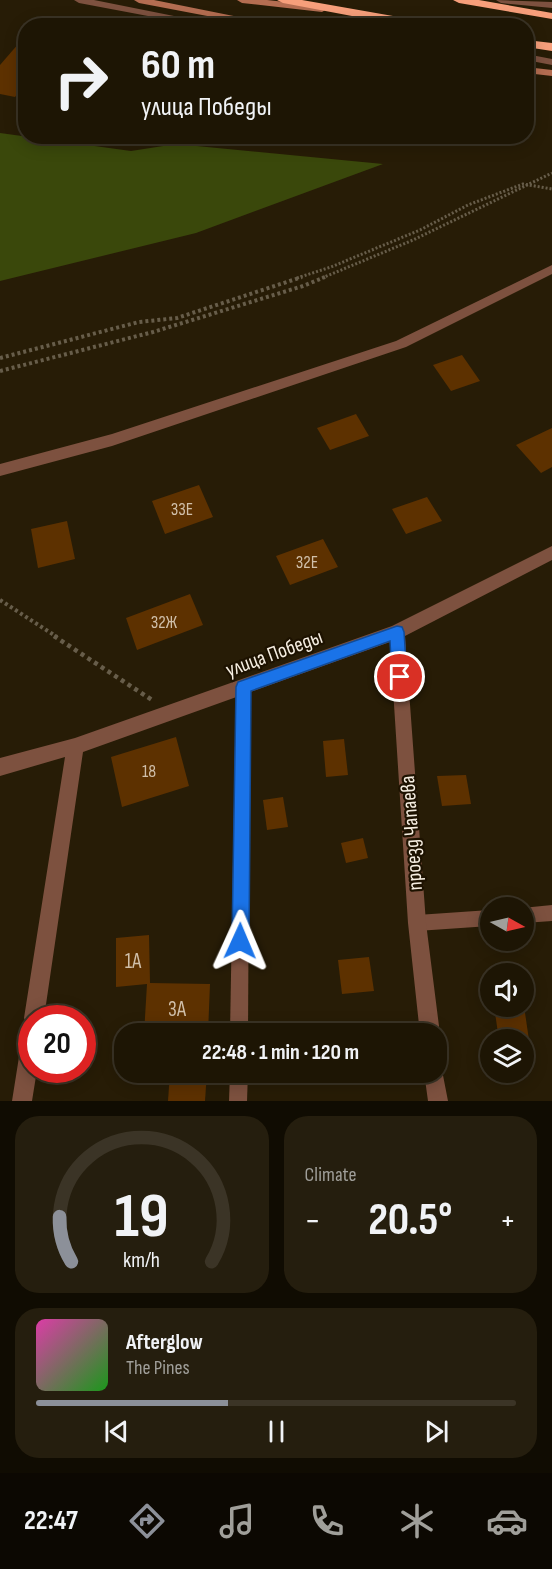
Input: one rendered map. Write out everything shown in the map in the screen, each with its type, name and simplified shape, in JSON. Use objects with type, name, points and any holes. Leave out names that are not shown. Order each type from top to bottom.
[{"type":"highway","points":[[283,0],[382,18]]},
{"type":"highway","points":[[459,0],[552,16]]},
{"type":"highway","points":[[534,44],[552,47]]},
{"type":"main road","points":[[139,0],[235,18]]},
{"type":"main road","points":[[242,0],[346,12]]},
{"type":"main road","points":[[534,71],[552,73]]},
{"type":"street","points":[[79,0],[176,18]]},
{"type":"street","points":[[501,0],[552,5]]},
{"type":"street","points":[[534,59],[552,62]]},
{"type":"street","points":[[0,470],[112,440],[401,344],[552,268]]},
{"type":"street","name":"улица Победы","points":[[0,767],[75,746],[397,632],[552,553]]},
{"type":"street","name":"проезд Чапаева","points":[[397,632],[417,923],[429,1023]]},
{"type":"street","points":[[36,1005],[75,746]]},
{"type":"street","points":[[22,1101],[25,1083]]},
{"type":"street","points":[[436,1083],[438,1101]]},
{"type":"lane","points":[[239,1023],[243,687]]},
{"type":"lane","points":[[534,914],[552,913]]},
{"type":"lane","points":[[417,923],[480,919]]},
{"type":"lane","points":[[238,1101],[239,1083]]},
{"type":"path","points":[[0,371],[153,332],[303,286],[414,240],[552,174]]},
{"type":"path","points":[[0,358],[139,322],[177,318],[332,267],[420,230],[468,205],[522,184],[533,184],[552,189]]},
{"type":"path","points":[[0,600],[170,712]]},
{"type":"green space","points":[[0,133],[18,135],[18,144],[80,144],[131,151],[176,144],[383,164],[196,233],[0,281]]},
{"type":"building","points":[[18,44],[18,93],[15,97],[0,94],[0,65]]},
{"type":"building","points":[[462,355],[480,381],[451,391],[433,365]]},
{"type":"building","points":[[356,414],[369,436],[330,450],[317,428]]},
{"type":"building","points":[[552,428],[552,467],[541,473],[516,445]]},
{"type":"building","points":[[199,485],[213,517],[165,534],[152,501]]},
{"type":"building","points":[[427,497],[442,521],[406,534],[392,509]]},
{"type":"building","points":[[67,521],[75,559],[38,568],[31,529]]},
{"type":"building","points":[[323,539],[338,567],[290,585],[276,556]]},
{"type":"building","points":[[190,594],[203,625],[137,650],[126,618]]},
{"type":"building","points":[[176,737],[189,786],[122,807],[111,757]]},
{"type":"building","points":[[344,739],[348,775],[326,777],[323,741]]},
{"type":"building","points":[[466,775],[471,804],[442,806],[437,776]]},
{"type":"building","points":[[283,797],[288,827],[267,830],[263,800]]},
{"type":"building","points":[[363,838],[368,858],[346,863],[341,843]]},
{"type":"building","points":[[149,935],[150,983],[210,984],[208,1023],[145,1023],[147,984],[116,987],[116,938]]},
{"type":"building","points":[[369,957],[374,991],[342,994],[338,960]]},
{"type":"building","points":[[496,1017],[526,1017],[527,1029],[497,1029]]},
{"type":"building","points":[[169,1083],[206,1083],[205,1101],[168,1101]]},
{"type":"route","points":[[240,941],[243,687],[397,632],[400,677]]}]
